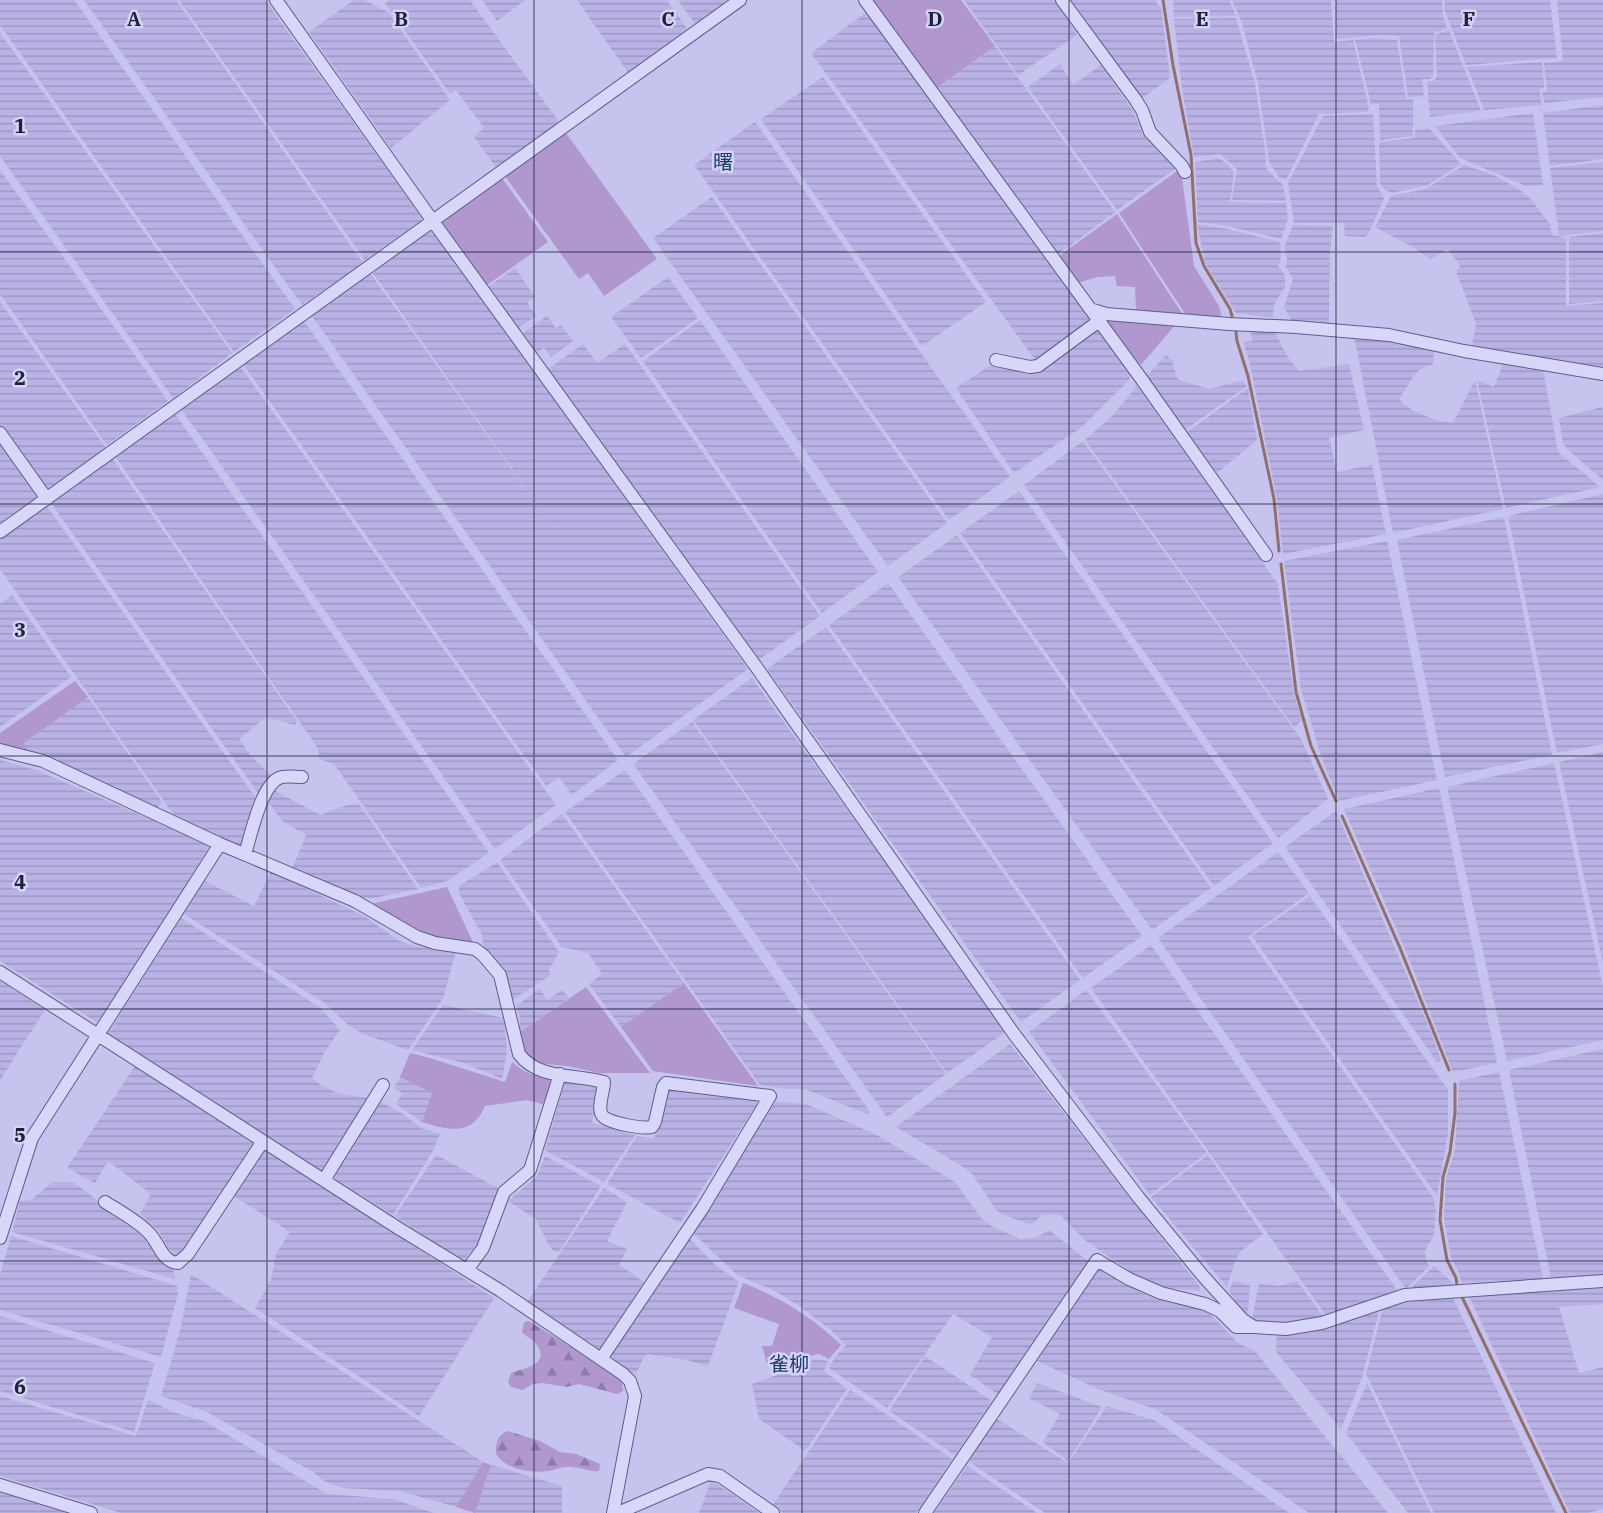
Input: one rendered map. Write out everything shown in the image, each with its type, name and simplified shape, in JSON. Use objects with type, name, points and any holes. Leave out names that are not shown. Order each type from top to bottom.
[{"type":"street","points":[[276,0],[432,220],[757,668],[1014,1034],[1146,1207],[1203,1276],[1243,1320],[1254,1327]]},
{"type":"street","points":[[0,532],[740,0]]},
{"type":"street","points":[[865,0],[1266,555]]},
{"type":"street","points":[[1062,0],[1135,99],[1142,110],[1150,132],[1185,172]]},
{"type":"street","points":[[1090,309],[1106,314],[1389,335],[1464,351],[1603,374]]},
{"type":"street","points":[[996,360],[1030,367],[1038,366],[1099,321]]},
{"type":"street","points":[[0,433],[47,499]]},
{"type":"street","points":[[0,750],[43,761],[220,844],[355,901],[417,937],[435,943],[475,948],[500,975],[519,1054],[524,1061],[537,1070],[604,1082],[601,1115],[606,1120],[640,1128],[652,1126],[666,1083],[770,1096],[702,1209],[601,1359]]},
{"type":"street","points":[[245,854],[267,787],[279,777],[302,777]]},
{"type":"street","points":[[0,1238],[32,1138],[220,844]]},
{"type":"street","points":[[0,972],[467,1270],[601,1359],[630,1382],[635,1396],[615,1513]]},
{"type":"street","points":[[467,1270],[483,1248],[504,1192],[530,1170],[560,1074]]},
{"type":"street","points":[[324,1180],[382,1085]]},
{"type":"street","points":[[105,1202],[144,1228],[151,1234],[166,1258],[172,1263],[178,1263],[188,1254],[263,1141]]},
{"type":"street","points":[[925,1513],[1097,1260],[1129,1279],[1161,1293],[1205,1304],[1220,1311],[1236,1327],[1286,1329],[1322,1323],[1405,1295],[1603,1281]]},
{"type":"street","points":[[615,1513],[708,1474],[720,1476],[773,1513]]},
{"type":"street","points":[[0,1485],[91,1513]]},
{"type":"shaded area","points":[[0,0],[74,0],[295,309],[234,352],[0,25]]},
{"type":"shaded area","points":[[84,0],[176,0],[363,263],[302,305]]},
{"type":"shaded area","points":[[179,0],[265,0],[423,219],[365,260]]},
{"type":"shaded area","points":[[354,0],[364,0],[388,12],[450,100],[391,148],[309,32]]},
{"type":"shaded area","points":[[390,0],[470,0],[559,122],[496,167],[474,137],[484,128],[456,90],[450,94],[385,3]]},
{"type":"shaded area","points":[[482,0],[525,0],[497,21]]},
{"type":"shaded area","points":[[577,0],[667,0],[688,30],[629,74]]},
{"type":"shaded area","points":[[678,0],[730,0],[695,24]]},
{"type":"shaded area","points":[[964,0],[1054,0],[1077,35],[1018,75]]},
{"type":"shaded area","points":[[1070,0],[1155,0],[1161,8],[1170,78],[1141,99]]},
{"type":"shaded area","points":[[1173,0],[1229,0],[1236,16],[1174,17]]},
{"type":"shaded area","points":[[1232,0],[1331,0],[1334,42],[1353,40],[1369,109],[1366,112],[1319,114],[1286,180],[1279,177],[1269,162],[1258,83],[1242,23]]},
{"type":"shaded area","points":[[1336,0],[1442,0],[1447,28],[1434,33],[1433,76],[1430,79],[1422,79],[1424,96],[1408,97],[1399,36],[1379,35],[1336,39]]},
{"type":"shaded area","points":[[1445,0],[1550,0],[1557,58],[1466,65],[1444,9]]},
{"type":"shaded area","points":[[1557,0],[1603,0],[1603,97],[1545,103],[1542,93],[1547,91],[1544,63],[1563,61]]},
{"type":"shaded area","points":[[868,11],[1093,320],[1036,361],[811,53]]},
{"type":"shaded area","points":[[1236,18],[1255,84],[1266,166],[1268,171],[1283,185],[1286,201],[1232,200],[1237,169],[1220,154],[1194,157],[1182,89],[1174,19]]},
{"type":"shaded area","points":[[1449,30],[1481,111],[1430,117],[1427,82],[1434,81],[1437,77],[1435,35]]},
{"type":"shaded area","points":[[0,33],[232,353],[173,398],[0,156]]},
{"type":"shaded area","points":[[1372,38],[1397,40],[1406,99],[1413,99],[1413,136],[1380,140],[1379,104],[1371,104],[1355,40]]},
{"type":"shaded area","points":[[995,46],[1115,212],[1056,256],[935,89]]},
{"type":"shaded area","points":[[1542,62],[1544,88],[1539,89],[1542,105],[1484,110],[1467,67]]},
{"type":"shaded area","points":[[1060,64],[1073,85],[1101,65],[1133,111],[1143,135],[1175,169],[1117,210],[1028,87]]},
{"type":"shaded area","points":[[823,77],[986,302],[922,346],[761,119]]},
{"type":"shaded area","points":[[1603,105],[1603,159],[1550,166],[1543,113]]},
{"type":"shaded area","points":[[1533,113],[1543,185],[1526,186],[1460,158],[1435,126]]},
{"type":"shaded area","points":[[1373,114],[1377,186],[1384,198],[1368,235],[1364,237],[1345,236],[1344,223],[1294,223],[1288,183],[1323,116]]},
{"type":"shaded area","points":[[755,122],[1010,477],[949,520],[694,165]]},
{"type":"shaded area","points":[[1429,128],[1461,164],[1428,185],[1392,193],[1384,189],[1380,184],[1379,142],[1415,138],[1415,130]]},
{"type":"shaded area","points":[[1218,158],[1228,164],[1234,173],[1230,202],[1286,203],[1288,219],[1281,239],[1227,226],[1198,222],[1195,162]]},
{"type":"shaded area","points":[[1603,162],[1603,231],[1559,236],[1550,168]]},
{"type":"shaded area","points":[[1464,165],[1494,175],[1520,190],[1529,197],[1550,224],[1552,235],[1566,238],[1566,306],[1603,303],[1603,367],[1472,347],[1476,324],[1456,271],[1461,267],[1448,249],[1431,259],[1375,227],[1391,196],[1426,189]]},
{"type":"shaded area","points":[[0,170],[168,401],[107,445],[0,294]]},
{"type":"shaded area","points":[[712,197],[947,523],[888,566],[653,238]]},
{"type":"shaded area","points":[[1197,224],[1280,242],[1281,257],[1278,266],[1285,275],[1285,287],[1274,305],[1273,318],[1236,313],[1205,263]]},
{"type":"shaded area","points":[[1293,225],[1333,226],[1330,249],[1329,323],[1292,321],[1284,307],[1293,279],[1286,267],[1287,257],[1284,248]]},
{"type":"shaded area","points":[[431,229],[748,669],[626,757],[312,316],[370,273],[557,532],[373,273]]},
{"type":"shaded area","points":[[1603,233],[1603,301],[1569,304],[1569,237]]},
{"type":"shaded area","points":[[515,268],[535,297],[527,302],[536,316],[518,328],[489,286]]},
{"type":"shaded area","points":[[668,277],[698,318],[641,358],[611,317]]},
{"type":"shaded area","points":[[0,302],[106,448],[47,492],[0,426]]},
{"type":"shaded area","points":[[547,316],[556,328],[561,325],[573,341],[551,357],[544,347],[537,353],[523,333]]},
{"type":"shaded area","points":[[700,320],[878,572],[822,613],[643,361]]},
{"type":"shaded area","points":[[304,321],[618,760],[572,795],[559,777],[546,786],[243,364]]},
{"type":"shaded area","points":[[1096,327],[1130,375],[1129,380],[1082,427],[1014,473],[956,388],[991,365],[1029,372]]},
{"type":"shaded area","points":[[1251,331],[1274,331],[1287,356],[1299,371],[1349,364],[1364,430],[1329,438],[1337,472],[1372,465],[1386,534],[1283,554],[1277,500],[1249,359],[1243,342],[1252,341]]},
{"type":"shaded area","points":[[1354,336],[1385,339],[1434,349],[1433,364],[1419,370],[1414,375],[1400,398],[1401,402],[1412,410],[1435,420],[1453,423],[1475,380],[1503,509],[1393,533]]},
{"type":"shaded area","points":[[583,344],[597,363],[625,344],[820,616],[757,661],[548,369]]},
{"type":"shaded area","points":[[1166,355],[1172,360],[1177,378],[1181,381],[1210,389],[1242,380],[1247,386],[1185,430],[1147,376]]},
{"type":"shaded area","points":[[1503,364],[1543,370],[1558,452],[1600,487],[1506,508],[1477,380],[1494,387]]},
{"type":"shaded area","points":[[239,365],[556,805],[495,849],[181,409]]},
{"type":"shaded area","points":[[1137,386],[1278,584],[1294,695],[1302,721],[1294,727],[1085,440],[1113,415]]},
{"type":"shaded area","points":[[1248,388],[1257,440],[1217,473],[1187,432]]},
{"type":"shaded area","points":[[1602,407],[1603,480],[1567,449],[1563,443],[1559,418]]},
{"type":"shaded area","points":[[174,413],[489,853],[447,881],[421,888],[334,764],[320,759],[317,747],[115,456]]},
{"type":"shaded area","points":[[0,441],[40,496],[0,526]]},
{"type":"shaded area","points":[[1083,441],[1301,739],[1328,799],[1278,838],[1024,485]]},
{"type":"shaded area","points":[[112,458],[297,721],[295,725],[266,717],[239,739],[250,755],[273,777],[258,793],[51,503]]},
{"type":"shaded area","points":[[1019,491],[1273,843],[1214,886],[960,533]]},
{"type":"shaded area","points":[[1603,494],[1603,744],[1557,753],[1508,516]]},
{"type":"shaded area","points":[[46,505],[258,801],[242,849],[174,815],[0,569],[0,539]]},
{"type":"shaded area","points":[[1504,517],[1552,755],[1445,777],[1397,540]]},
{"type":"shaded area","points":[[957,535],[1211,888],[1152,930],[898,577]]},
{"type":"shaded area","points":[[1387,541],[1437,780],[1339,801],[1321,756],[1301,689],[1284,561]]},
{"type":"shaded area","points":[[888,583],[1142,936],[1083,978],[829,625]]},
{"type":"shaded area","points":[[12,595],[71,677],[0,727],[0,604]]},
{"type":"shaded area","points":[[826,627],[1080,980],[1021,1022],[767,669]]},
{"type":"shaded area","points":[[752,678],[1007,1031],[947,1073],[693,720]]},
{"type":"shaded area","points":[[88,697],[162,802],[157,808],[29,752],[24,743]]},
{"type":"shaded area","points":[[692,722],[946,1074],[887,1117],[633,764]]},
{"type":"shaded area","points":[[1603,752],[1603,963],[1559,762]]},
{"type":"shaded area","points":[[0,760],[36,770],[210,845],[101,1025],[0,961]]},
{"type":"shaded area","points":[[1554,763],[1603,987],[1603,1040],[1507,1061],[1447,787]]},
{"type":"shaded area","points":[[625,770],[870,1112],[867,1114],[805,1089],[760,1085],[565,812]]},
{"type":"shaded area","points":[[1439,788],[1497,1063],[1453,1072],[1406,951],[1344,809]]},
{"type":"shaded area","points":[[274,790],[320,815],[344,806],[359,804],[418,889],[363,898],[292,869],[306,835],[282,821],[265,798]]},
{"type":"shaded area","points":[[1336,811],[1431,1032],[1441,1060],[1437,1062],[1285,847]]},
{"type":"shaded area","points":[[562,814],[684,983],[621,1027],[589,984],[602,974],[588,953],[562,947],[500,860]]},
{"type":"shaded area","points":[[1278,852],[1309,893],[1248,937],[1433,1197],[1436,1210],[1434,1235],[1425,1251],[1429,1266],[1406,1289],[1158,938]]},
{"type":"shaded area","points":[[497,862],[559,952],[549,970],[551,975],[511,1001],[494,960],[484,948],[482,935],[459,893],[459,886]]},
{"type":"shaded area","points":[[271,872],[364,916],[398,940],[413,946],[456,952],[443,998],[408,1050],[363,1034],[348,1025],[326,1004],[184,914],[203,880],[254,906]]},
{"type":"shaded area","points":[[1310,896],[1448,1090],[1448,1133],[1437,1196],[1252,936]]},
{"type":"shaded area","points":[[181,918],[319,1007],[340,1030],[324,1053],[312,1078],[322,1086],[340,1094],[370,1098],[322,1171],[108,1034]]},
{"type":"shaded area","points":[[1151,945],[1397,1290],[1326,1315],[1091,988]]},
{"type":"shaded area","points":[[0,980],[45,1010],[0,1080]]},
{"type":"shaded area","points":[[540,989],[547,1000],[562,990],[569,998],[519,1033],[520,1018],[516,1006]]},
{"type":"shaded area","points":[[1086,990],[1207,1153],[1150,1195],[1029,1032]]},
{"type":"shaded area","points":[[443,1005],[504,1018],[507,1051],[502,1079],[464,1063],[412,1050]]},
{"type":"shaded area","points":[[1010,1044],[1200,1287],[1200,1291],[1169,1288],[1141,1279],[1086,1241],[1061,1216],[1042,1215],[1031,1225],[1004,1215],[996,1210],[973,1175],[965,1168],[896,1127]]},
{"type":"shaded area","points":[[1603,1049],[1603,1275],[1551,1278],[1509,1070]]},
{"type":"shaded area","points":[[135,1066],[254,1144],[178,1257],[167,1247],[158,1230],[140,1214],[151,1194],[108,1161],[95,1183],[67,1168]]},
{"type":"shaded area","points":[[1499,1072],[1543,1279],[1462,1283],[1451,1257],[1444,1218],[1446,1178],[1455,1150],[1459,1081]]},
{"type":"shaded area","points":[[400,1077],[432,1093],[422,1122],[396,1104],[402,1093],[394,1088]]},
{"type":"shaded area","points":[[565,1082],[597,1087],[592,1123],[635,1135],[604,1182],[545,1150]]},
{"type":"shaded area","points":[[672,1088],[755,1099],[757,1104],[680,1223],[607,1184],[637,1136],[654,1139],[665,1092]]},
{"type":"shaded area","points":[[381,1102],[400,1112],[421,1128],[440,1134],[434,1149],[393,1215],[331,1176]]},
{"type":"shaded area","points":[[775,1102],[806,1104],[877,1135],[955,1182],[982,1219],[993,1227],[1021,1239],[1037,1237],[1049,1230],[1089,1262],[999,1395],[970,1375],[992,1337],[953,1314],[887,1408],[829,1368],[846,1345],[831,1330],[775,1291],[737,1275],[691,1231]]},
{"type":"shaded area","points":[[264,1149],[494,1298],[419,1416],[255,1308],[271,1280],[276,1254],[290,1232],[234,1196]]},
{"type":"shaded area","points":[[436,1155],[498,1188],[478,1243],[463,1262],[395,1216]]},
{"type":"shaded area","points":[[1208,1155],[1263,1234],[1241,1251],[1235,1261],[1227,1287],[1151,1197]]},
{"type":"shaded area","points":[[545,1156],[601,1186],[559,1252],[553,1251],[548,1244],[536,1219],[508,1201],[537,1176]]},
{"type":"shaded area","points":[[53,1182],[73,1182],[128,1224],[142,1236],[158,1258],[173,1268],[175,1279],[12,1232],[20,1201],[33,1198]]},
{"type":"shaded area","points":[[604,1188],[627,1202],[607,1241],[627,1249],[619,1265],[644,1282],[599,1349],[527,1302]]},
{"type":"shaded area","points":[[11,1236],[177,1286],[178,1294],[161,1357],[0,1310],[0,1275]]},
{"type":"shaded area","points":[[688,1237],[715,1265],[739,1282],[708,1366],[648,1354],[644,1357],[636,1374],[608,1358]]},
{"type":"shaded area","points":[[1434,1266],[1453,1283],[1453,1287],[1409,1290]]},
{"type":"shaded area","points":[[1099,1269],[1141,1293],[1210,1314],[1239,1344],[1254,1350],[1388,1513],[1309,1513],[1155,1409],[1098,1389],[1035,1360]]},
{"type":"shaded area","points":[[191,1274],[483,1462],[456,1507],[400,1491],[343,1488],[324,1481],[313,1472],[207,1412],[161,1396],[181,1327]]},
{"type":"shaded area","points":[[1233,1281],[1250,1285],[1248,1312],[1245,1316],[1229,1291]]},
{"type":"shaded area","points":[[1297,1281],[1324,1317],[1275,1323],[1259,1323],[1252,1320],[1259,1283],[1279,1286]]},
{"type":"shaded area","points":[[1603,1287],[1603,1304],[1559,1307],[1579,1373],[1603,1367],[1603,1509],[1588,1513],[1570,1513],[1469,1296]]},
{"type":"shaded area","points":[[1453,1298],[1556,1513],[1434,1513],[1366,1374],[1383,1308],[1400,1303]]},
{"type":"shaded area","points":[[1379,1311],[1362,1378],[1341,1429],[1276,1352],[1277,1332],[1337,1325]]},
{"type":"shaded area","points":[[0,1316],[155,1363],[134,1432],[0,1391]]},
{"type":"shaded area","points":[[925,1356],[992,1401],[955,1455],[889,1411]]},
{"type":"shaded area","points":[[815,1359],[828,1361],[824,1371],[847,1389],[805,1451],[759,1419],[752,1384],[802,1367]]},
{"type":"shaded area","points":[[1037,1383],[1102,1407],[1068,1461],[1043,1442],[1060,1414],[1029,1398]]},
{"type":"shaded area","points":[[1367,1383],[1431,1513],[1408,1513],[1346,1433]]},
{"type":"shaded area","points":[[850,1390],[952,1459],[916,1513],[783,1513],[772,1506]]},
{"type":"shaded area","points":[[0,1396],[136,1436],[148,1400],[173,1412],[204,1421],[327,1494],[393,1499],[434,1513],[121,1513],[0,1476]]},
{"type":"shaded area","points":[[1107,1406],[1154,1420],[1289,1513],[1045,1513],[968,1461],[997,1419],[1068,1463]]},
{"type":"shaded area","points":[[491,1465],[562,1486],[562,1513],[475,1513]]},
{"type":"shaded area","points":[[967,1466],[1037,1513],[934,1513]]},
{"type":"shaded area","points":[[711,1480],[759,1513],[699,1513]]},
{"type":"shaded area","points":[[0,1490],[74,1513],[0,1513]]},
{"type":"green space","points":[[870,0],[961,0],[995,46],[935,89]]},
{"type":"green space","points":[[566,133],[657,259],[604,296],[588,273],[579,279],[505,176]]},
{"type":"green space","points":[[1177,171],[1182,177],[1194,266],[1219,306],[1222,319],[1186,315],[1119,213]]},
{"type":"green space","points":[[502,178],[548,242],[487,285],[441,221]]},
{"type":"green space","points":[[1117,214],[1183,315],[1136,310],[1135,287],[1117,286],[1115,276],[1097,277],[1078,283],[1059,256]]},
{"type":"green space","points":[[1106,319],[1176,324],[1141,365],[1105,323]]},
{"type":"green space","points":[[75,681],[88,697],[24,743],[29,752],[0,747],[0,733]]},
{"type":"green space","points":[[447,887],[472,940],[471,943],[444,940],[418,931],[371,904]]},
{"type":"green space","points":[[684,983],[758,1086],[653,1071],[621,1027]]},
{"type":"green space","points":[[586,987],[650,1073],[598,1073],[568,1066],[542,1064],[532,1059],[524,1051],[519,1033]]},
{"type":"green space","points":[[410,1053],[505,1082],[512,1062],[532,1074],[554,1080],[546,1105],[527,1100],[485,1106],[473,1123],[466,1127],[450,1129],[422,1122],[432,1093],[400,1077]]},
{"type":"green space","points":[[743,1283],[795,1309],[819,1325],[841,1345],[829,1359],[819,1354],[772,1366],[767,1364],[762,1346],[772,1346],[779,1324],[734,1308]]},
{"type":"green space","points":[[529,1321],[614,1374],[622,1383],[623,1391],[617,1394],[579,1384],[567,1387],[542,1383],[533,1384],[522,1390],[511,1387],[508,1382],[511,1373],[534,1364],[541,1357],[535,1342],[522,1332],[524,1322]]},
{"type":"green space","points":[[508,1431],[540,1441],[560,1452],[576,1454],[600,1464],[599,1471],[568,1467],[534,1472],[512,1467],[496,1454],[499,1437]]},
{"type":"green space","points":[[483,1462],[491,1465],[475,1513],[456,1507]]},
{"type":"waterway","points":[[1163,0],[1191,155],[1196,243],[1204,266],[1232,316]]},
{"type":"waterway","points":[[1236,332],[1248,376],[1274,499],[1279,551]]},
{"type":"waterway","points":[[1281,564],[1296,692],[1311,746],[1336,801]]},
{"type":"waterway","points":[[1342,816],[1400,948],[1449,1070]]},
{"type":"waterway","points":[[1455,1084],[1455,1113],[1450,1152],[1443,1177],[1440,1220],[1447,1260],[1457,1285]]},
{"type":"waterway","points":[[1462,1297],[1566,1513]]},
{"type":"district","name":"曙","points":[[723,162]]},
{"type":"district","name":"雀柳","points":[[789,1364]]}]
